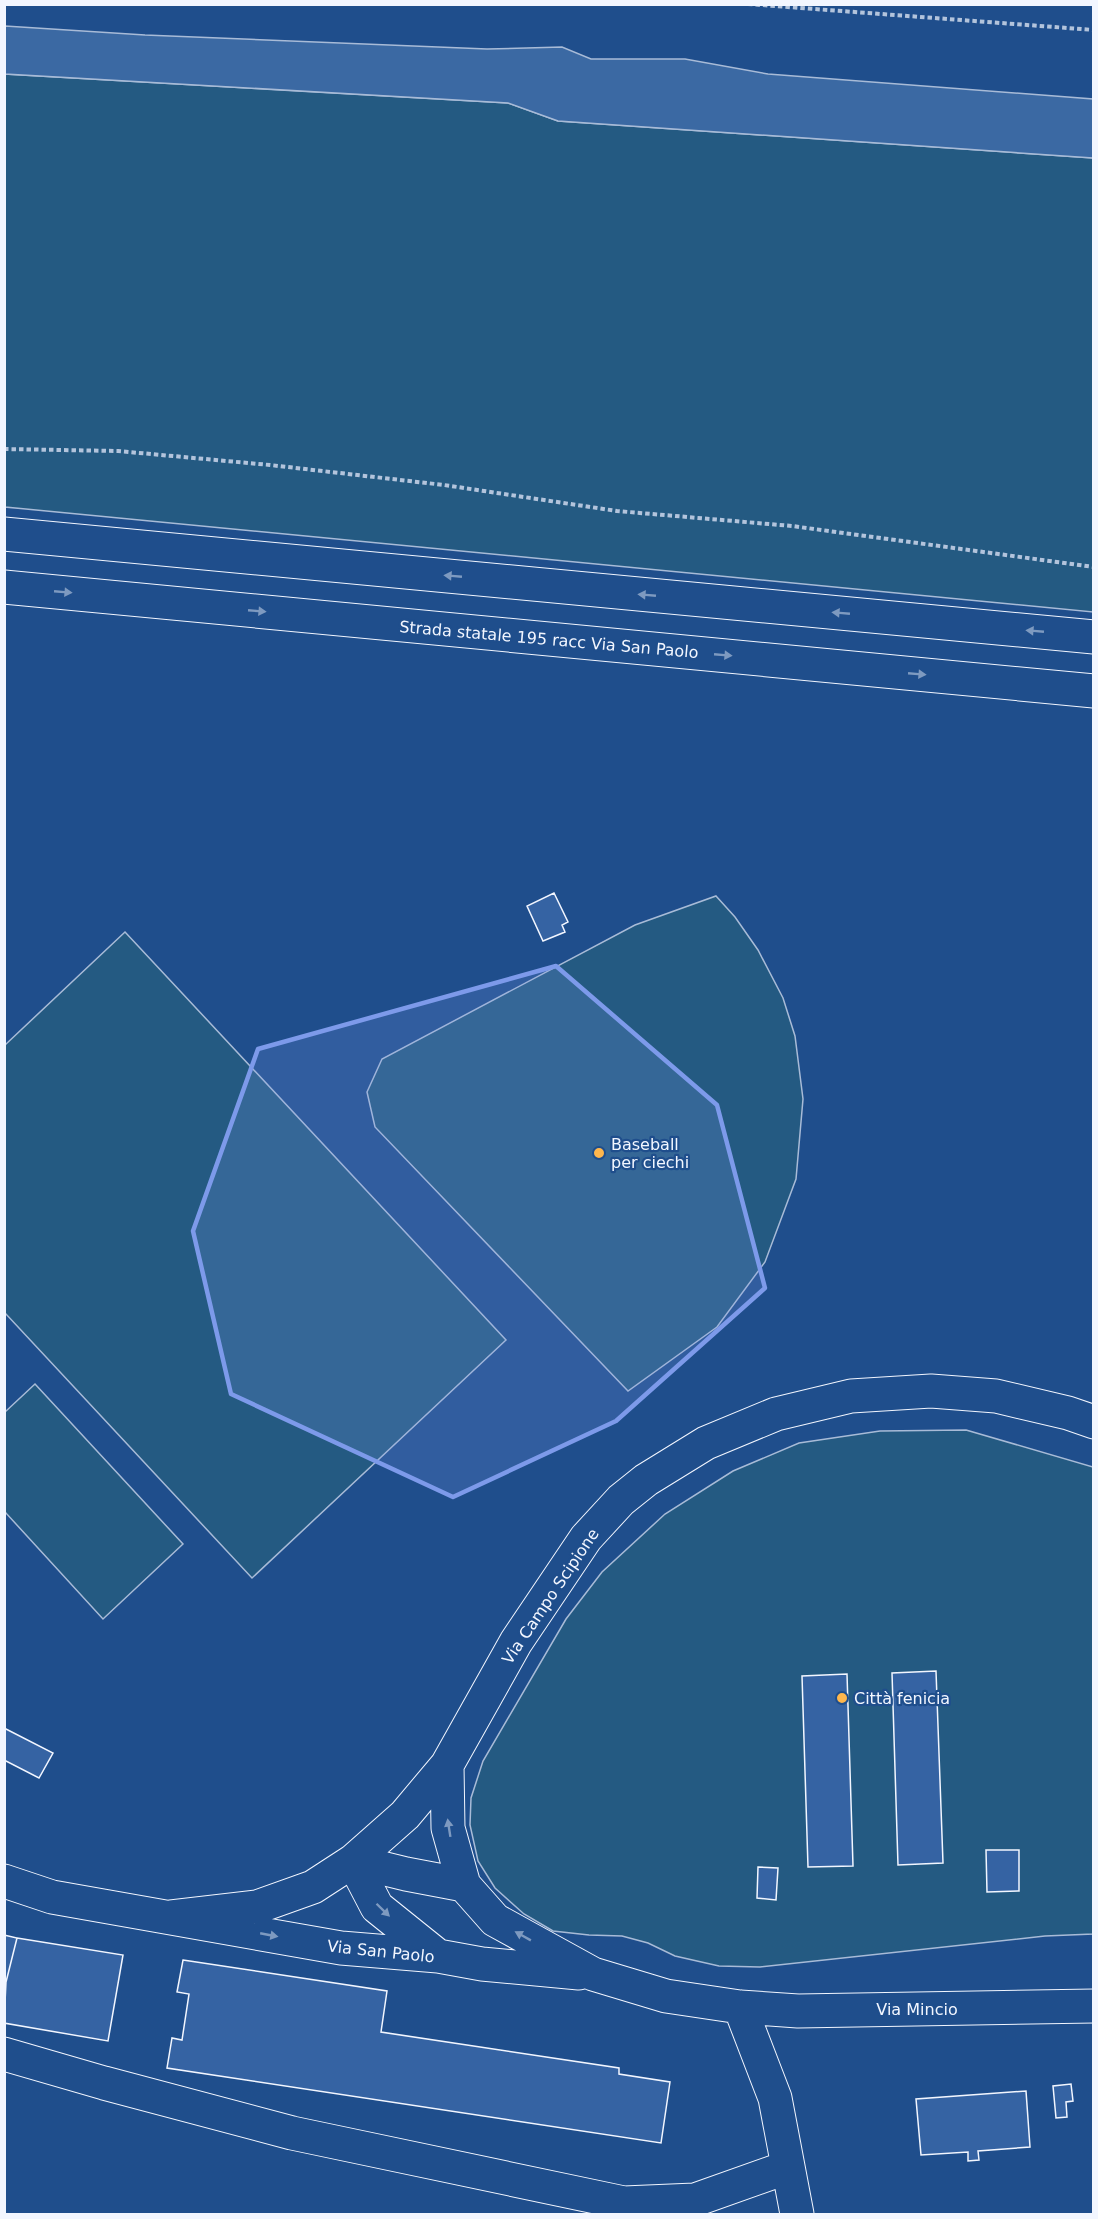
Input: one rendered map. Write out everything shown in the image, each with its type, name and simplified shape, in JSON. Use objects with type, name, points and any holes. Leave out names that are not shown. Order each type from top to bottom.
[{"type":"main road","points":[[4,534],[1094,637]]},
{"type":"main road","name":"Strada statale 195 racc Via San Paolo","points":[[4,587],[1094,691]]},
{"type":"main road","name":"Via Campo Scipione","points":[[353,1861],[405,1815],[447,1765],[516,1642],[585,1538],[621,1500],[646,1480],[706,1443],[776,1414],[851,1396],[932,1391],[996,1396],[1068,1413],[1094,1422]]},
{"type":"main road","name":"Via San Paolo","points":[[447,1765],[448,1828],[464,1885],[495,1920],[593,1974]]},
{"type":"main road","points":[[353,1861],[464,1885]]},
{"type":"main road","points":[[353,1861],[377,1907],[438,1956]]},
{"type":"main road","name":"Via San Paolo","points":[[171,1917],[257,1907],[313,1887],[353,1861]]},
{"type":"main road","name":"Via San Paolo","points":[[4,1881],[52,1897],[341,1948],[438,1956],[482,1964],[593,1974],[666,1996],[740,2007]]},
{"type":"main road","name":"Via Mincio","points":[[740,2007],[798,2011],[1094,2006]]},
{"type":"main road","points":[[740,2007],[775,2098],[797,2214]]},
{"type":"main road","points":[[4,2054],[292,2133],[624,2203],[696,2200],[788,2167]]},
{"type":"path","points":[[748,4],[1094,30]]},
{"type":"path","points":[[4,449],[118,451],[270,465],[444,485],[617,511],[792,526],[1094,567]]},
{"type":"highlighted area","points":[[556,966],[717,1105],[765,1288],[616,1421],[453,1497],[231,1394],[193,1231],[258,1049]]},
{"type":"shaded area","points":[[5,26],[145,35],[487,49],[562,47],[591,59],[685,59],[768,74],[1093,99],[1093,158],[558,121],[508,103],[5,74]]},
{"type":"shaded area","points":[[4,74],[508,103],[558,121],[1093,158],[1093,612],[5,507]]},
{"type":"shaded area","name":"Baseball per ciechi","points":[[716,896],[735,917],[758,950],[783,998],[795,1036],[803,1099],[796,1179],[765,1262],[717,1327],[628,1391],[375,1127],[367,1092],[382,1059],[635,925]]},
{"type":"shaded area","points":[[125,932],[506,1340],[252,1578],[5,1313],[5,1045]]},
{"type":"shaded area","points":[[35,1384],[183,1544],[103,1619],[5,1512],[5,1412]]},
{"type":"shaded area","points":[[966,1430],[1093,1467],[1093,1934],[1045,1936],[760,1967],[719,1966],[675,1956],[648,1943],[622,1936],[553,1931],[524,1914],[495,1888],[478,1861],[470,1825],[471,1798],[483,1761],[566,1619],[602,1572],[665,1514],[733,1471],[799,1443],[880,1431]]},
{"type":"building","points":[[554,893],[568,922],[562,925],[565,932],[543,941],[527,906]]},
{"type":"building","points":[[936,1671],[943,1863],[898,1865],[892,1673]]},
{"type":"building","points":[[847,1674],[853,1866],[808,1867],[802,1676]]},
{"type":"building","points":[[4,1728],[53,1753],[39,1778],[4,1760]]},
{"type":"building","points":[[986,1850],[1019,1850],[1019,1891],[987,1892]]},
{"type":"building","points":[[758,1867],[778,1868],[776,1900],[757,1898]]},
{"type":"building","points":[[4,1935],[17,1938],[6,1982],[4,1982]]},
{"type":"building","points":[[17,1938],[123,1955],[108,2041],[4,2023],[6,1982]]},
{"type":"building","points":[[183,1960],[387,1991],[381,2032],[619,2068],[619,2074],[670,2082],[661,2143],[167,2068],[172,2038],[182,2040],[189,1994],[177,1992]]},
{"type":"building","points":[[1071,2084],[1073,2101],[1066,2102],[1067,2117],[1056,2118],[1053,2086]]},
{"type":"building","points":[[1026,2091],[1030,2147],[978,2151],[979,2160],[968,2161],[968,2152],[921,2155],[916,2099]]},
{"type":"place","name":"Baseball per ciechi","points":[[599,1153]]},
{"type":"place","name":"Città fenicia","points":[[842,1698]]}]
